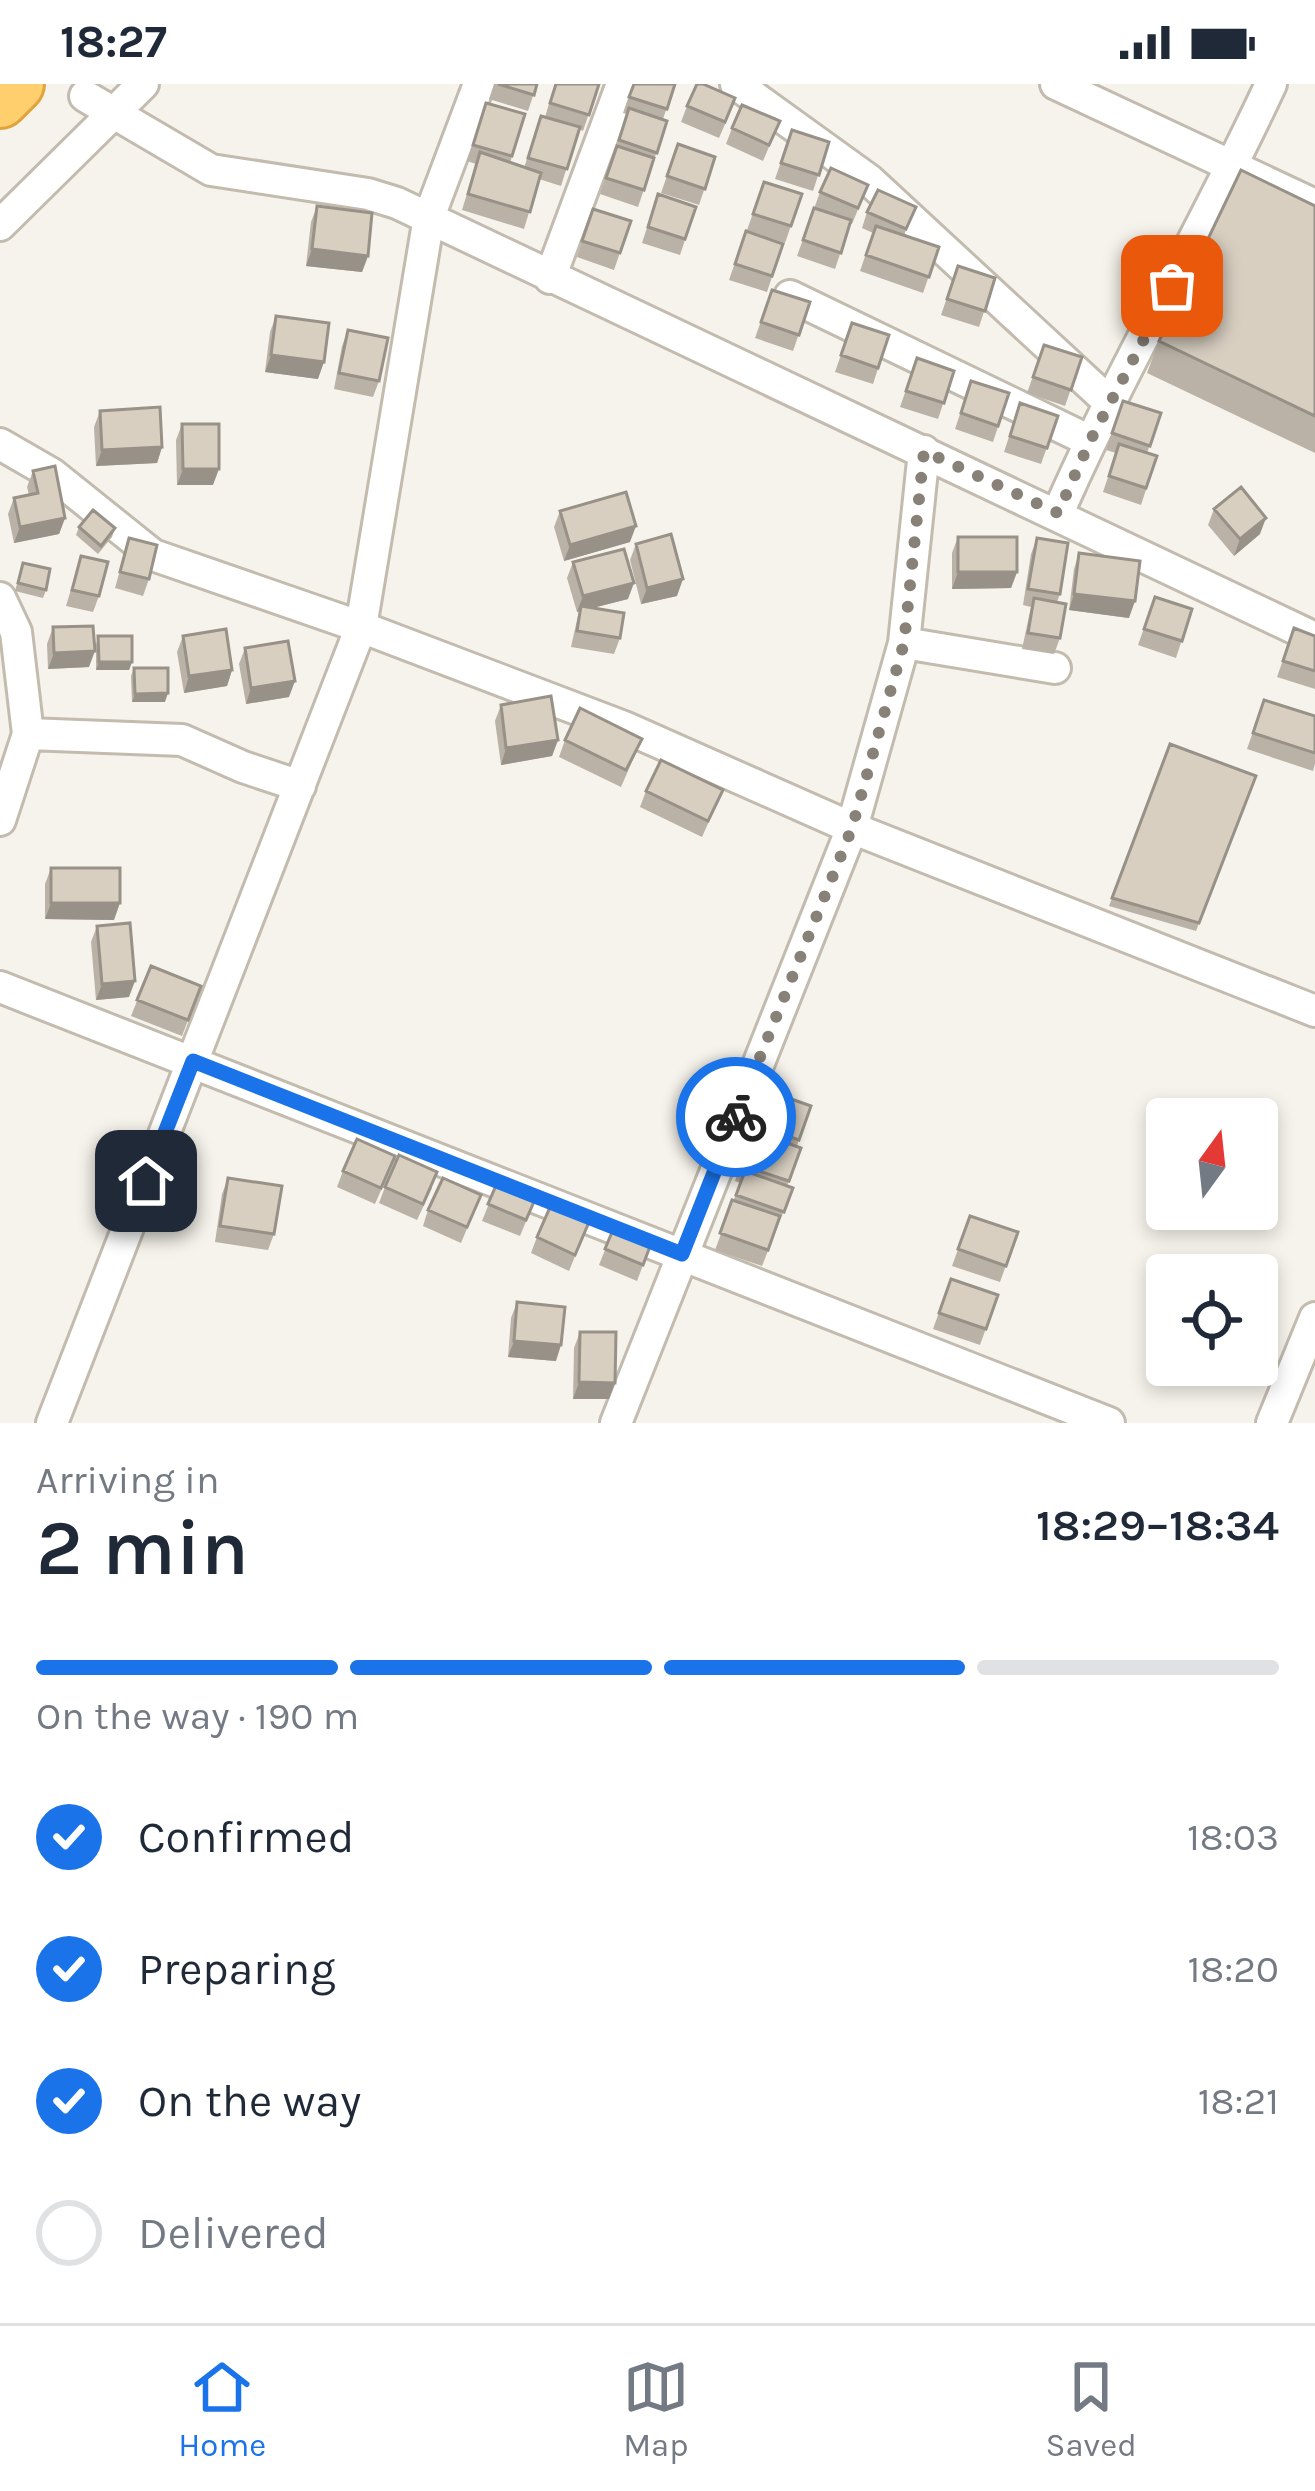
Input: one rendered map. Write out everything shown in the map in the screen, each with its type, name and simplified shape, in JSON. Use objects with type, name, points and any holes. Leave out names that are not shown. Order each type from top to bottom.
[{"type":"highway","points":[[0,100],[16,84]]},
{"type":"street","points":[[0,225],[142,84]]},
{"type":"street","points":[[52,1423],[362,627],[428,217],[479,84]]},
{"type":"street","points":[[550,278],[622,84]]},
{"type":"street","points":[[736,84],[869,180],[1110,403]]},
{"type":"street","points":[[1056,84],[1315,205]]},
{"type":"street","points":[[1058,513],[1271,84]]},
{"type":"street","points":[[85,96],[211,170],[368,194],[428,217],[1315,638]]},
{"type":"street","points":[[790,296],[1090,441]]},
{"type":"street","points":[[0,444],[52,474],[153,556],[362,627],[624,727],[852,828],[1315,1011]]},
{"type":"street","points":[[616,1423],[852,828],[904,643],[924,451]]},
{"type":"street","points":[[0,598],[16,632],[18,720],[0,820]]},
{"type":"street","points":[[904,643],[1055,668]]},
{"type":"street","points":[[18,720],[182,740],[300,786]]},
{"type":"street","points":[[0,984],[1109,1423]]},
{"type":"street","points":[[1272,1423],[1315,1318]]},
{"type":"building","points":[[498,84],[537,84],[534,95]]},
{"type":"building","points":[[556,84],[599,84],[589,115],[550,103]]},
{"type":"building","points":[[634,84],[675,84],[667,109],[629,97]]},
{"type":"building","points":[[697,84],[735,98],[725,122],[687,106]]},
{"type":"building","points":[[486,103],[525,114],[512,156],[473,145]]},
{"type":"building","points":[[742,105],[780,121],[769,145],[732,128]]},
{"type":"building","points":[[629,108],[667,121],[657,153],[619,140]]},
{"type":"building","points":[[541,116],[580,127],[567,169],[528,158]]},
{"type":"building","points":[[792,130],[829,142],[819,175],[781,163]]},
{"type":"building","points":[[678,144],[715,157],[705,189],[667,176]]},
{"type":"building","points":[[617,146],[654,158],[644,190],[606,178]]},
{"type":"building","points":[[480,152],[541,173],[530,212],[468,194]]},
{"type":"building","points":[[831,168],[868,185],[858,208],[820,192]]},
{"type":"building","points":[[1241,170],[1315,206],[1315,416],[1159,341]]},
{"type":"building","points":[[764,182],[802,194],[791,226],[753,214]]},
{"type":"building","points":[[878,190],[916,207],[906,229],[867,212]]},
{"type":"building","points":[[658,194],[696,207],[685,239],[648,227]]},
{"type":"building","points":[[317,206],[372,213],[368,256],[312,249]]},
{"type":"building","points":[[814,208],[851,220],[841,253],[803,240]]},
{"type":"building","points":[[593,209],[631,221],[620,253],[582,241]]},
{"type":"building","points":[[876,226],[939,247],[929,277],[866,255]]},
{"type":"building","points":[[746,231],[783,244],[772,276],[735,264]]},
{"type":"building","points":[[958,266],[995,278],[985,311],[947,299]]},
{"type":"building","points":[[772,290],[810,302],[799,335],[761,322]]},
{"type":"building","points":[[276,316],[329,323],[324,362],[271,355]]},
{"type":"building","points":[[852,323],[889,335],[878,368],[841,355]]},
{"type":"building","points":[[348,330],[388,338],[379,381],[339,373]]},
{"type":"building","points":[[1044,345],[1082,357],[1071,390],[1033,377]]},
{"type":"building","points":[[917,358],[954,371],[944,403],[906,391]]},
{"type":"building","points":[[971,381],[1009,393],[998,426],[961,413]]},
{"type":"building","points":[[1123,401],[1161,413],[1150,446],[1112,433]]},
{"type":"building","points":[[1020,403],[1058,416],[1047,448],[1010,436]]},
{"type":"building","points":[[160,407],[162,447],[102,450],[100,411]]},
{"type":"building","points":[[182,424],[219,424],[219,469],[183,469]]},
{"type":"building","points":[[1119,444],[1157,456],[1146,488],[1109,476]]},
{"type":"building","points":[[55,466],[65,518],[20,527],[14,498],[38,493],[33,471]]},
{"type":"building","points":[[1241,487],[1266,518],[1240,539],[1214,509]]},
{"type":"building","points":[[626,492],[636,526],[570,545],[560,511]]},
{"type":"building","points":[[93,510],[115,528],[101,546],[79,527]]},
{"type":"building","points":[[671,534],[683,579],[647,588],[636,544]]},
{"type":"building","points":[[958,537],[1017,537],[1017,572],[958,572]]},
{"type":"building","points":[[129,538],[157,545],[149,579],[120,572]]},
{"type":"building","points":[[1037,538],[1068,543],[1060,594],[1028,589]]},
{"type":"building","points":[[624,549],[634,583],[583,596],[573,562]]},
{"type":"building","points":[[1079,553],[1140,561],[1135,601],[1074,594]]},
{"type":"building","points":[[81,556],[108,562],[99,596],[72,590]]},
{"type":"building","points":[[23,563],[50,569],[46,590],[18,583]]},
{"type":"building","points":[[1155,597],[1192,609],[1182,641],[1144,629]]},
{"type":"building","points":[[1034,598],[1066,604],[1060,638],[1028,633]]},
{"type":"building","points":[[581,606],[624,613],[620,638],[577,631]]},
{"type":"building","points":[[93,626],[95,651],[54,653],[53,627]]},
{"type":"building","points":[[1294,628],[1315,636],[1315,671],[1283,661]]},
{"type":"building","points":[[226,629],[232,670],[189,676],[183,636]]},
{"type":"building","points":[[98,636],[132,636],[132,662],[99,662]]},
{"type":"building","points":[[288,641],[295,681],[251,688],[245,648]]},
{"type":"building","points":[[134,668],[168,668],[168,693],[135,694]]},
{"type":"building","points":[[551,696],[558,740],[506,748],[501,705]]},
{"type":"building","points":[[1264,700],[1315,716],[1315,753],[1253,733]]},
{"type":"building","points":[[580,708],[642,739],[626,770],[565,740]]},
{"type":"building","points":[[1170,744],[1256,776],[1199,923],[1112,898]]},
{"type":"building","points":[[661,760],[723,790],[708,821],[646,791]]},
{"type":"building","points":[[51,868],[120,868],[120,903],[51,903]]},
{"type":"building","points":[[130,923],[135,981],[102,984],[97,926]]},
{"type":"building","points":[[151,966],[201,986],[188,1020],[137,1000]]},
{"type":"building","points":[[763,1089],[811,1106],[799,1140],[752,1123]]},
{"type":"building","points":[[753,1131],[801,1148],[789,1181],[741,1165]]},
{"type":"building","points":[[357,1139],[395,1156],[381,1188],[343,1171]]},
{"type":"building","points":[[399,1155],[437,1172],[423,1204],[385,1187]]},
{"type":"building","points":[[745,1171],[793,1188],[784,1212],[736,1195]]},
{"type":"building","points":[[228,1178],[282,1186],[274,1234],[220,1226]]},
{"type":"building","points":[[443,1178],[481,1195],[467,1227],[428,1210]]},
{"type":"building","points":[[498,1181],[536,1197],[526,1220],[488,1204]]},
{"type":"building","points":[[732,1200],[780,1216],[768,1250],[720,1233]]},
{"type":"building","points":[[551,1205],[589,1222],[575,1255],[537,1237]]},
{"type":"building","points":[[970,1216],[1018,1232],[1006,1266],[958,1249]]},
{"type":"building","points":[[615,1225],[652,1241],[643,1265],[605,1249]]},
{"type":"building","points":[[951,1279],[998,1295],[986,1329],[939,1313]]},
{"type":"building","points":[[517,1302],[565,1307],[561,1345],[514,1341]]},
{"type":"building","points":[[580,1332],[616,1332],[615,1383],[579,1382]]},
{"type":"way so far","points":[[736,1117],[852,828],[904,643],[924,451],[1058,513],[1090,441],[1172,286]]},
{"type":"route","points":[[146,1181],[193,1061],[682,1254],[736,1117]]}]
